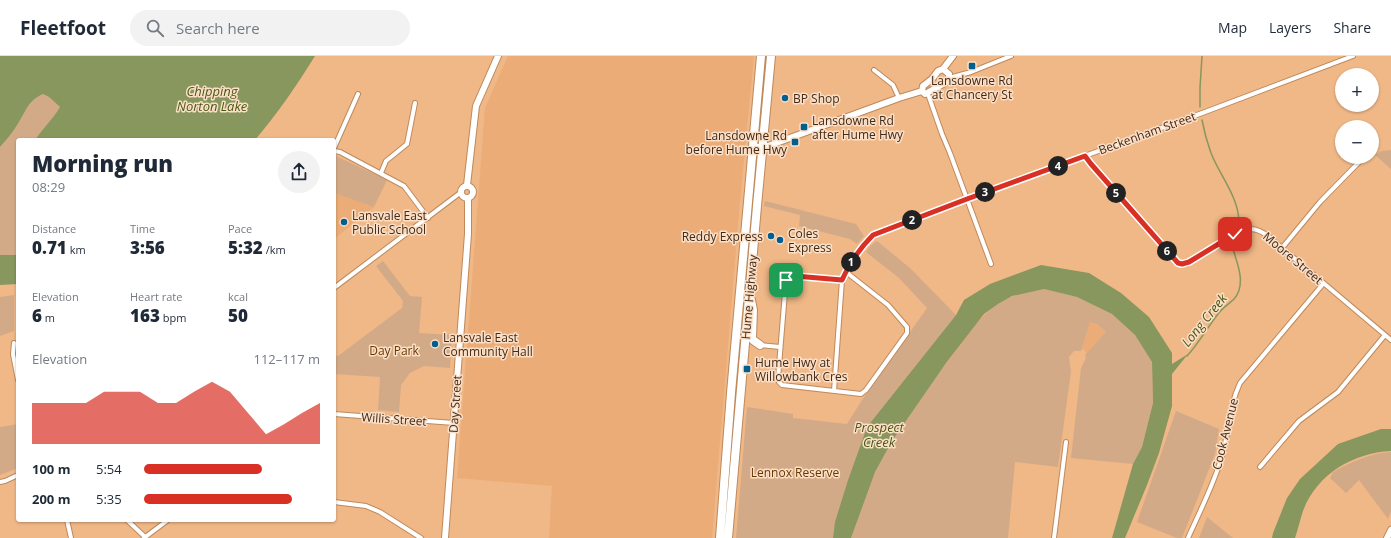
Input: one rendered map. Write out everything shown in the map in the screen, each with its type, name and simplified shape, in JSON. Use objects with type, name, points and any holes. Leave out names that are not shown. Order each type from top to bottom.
[{"type":"highway","name":"Hume Highway","points":[[720,538],[731,393],[761,56]]},
{"type":"highway","name":"Hume Highway","points":[[728,538],[771,56]]},
{"type":"highway","points":[[749,294],[753,310],[752,337],[753,340],[760,345]]},
{"type":"highway","points":[[744,355],[750,348],[760,345]]},
{"type":"street","points":[[467,185],[476,106],[498,56]]},
{"type":"street","points":[[953,56],[943,69],[938,71],[932,79],[922,87],[950,153],[991,264]]},
{"type":"street","points":[[753,146],[763,148],[899,98],[925,92],[946,83],[949,78],[971,72],[1011,56]]},
{"type":"street","name":"Beckenham Street","points":[[834,391],[842,280],[846,269],[863,245],[873,235],[1353,56]]},
{"type":"street","points":[[943,69],[948,73],[949,78]]},
{"type":"street","points":[[874,70],[893,85],[899,98]]},
{"type":"street","points":[[336,145],[358,94]]},
{"type":"street","points":[[381,173],[386,161],[407,144],[415,103]]},
{"type":"street","points":[[336,151],[404,186],[428,218]]},
{"type":"street","name":"Moore Street","points":[[1085,156],[1175,260],[1182,264],[1186,264],[1237,232],[1247,229],[1255,229],[1264,233],[1391,340]]},
{"type":"street","points":[[1282,248],[1320,202],[1357,164]]},
{"type":"street","points":[[336,287],[428,218],[460,193],[462,187],[467,185]]},
{"type":"street","points":[[460,193],[462,197],[468,198],[472,195],[473,191],[471,187],[467,185]]},
{"type":"street","name":"Day Street","points":[[445,538],[468,234],[468,198]]},
{"type":"street","points":[[842,280],[791,276],[786,280],[778,378],[782,385],[861,394],[866,390],[906,333],[907,327],[888,305],[846,272]]},
{"type":"street","name":"Cook Avenue","points":[[1188,538],[1224,448],[1232,400],[1240,382],[1324,284]]},
{"type":"street","points":[[1260,468],[1300,421],[1338,392],[1385,335]]},
{"type":"street","points":[[14,343],[13,354],[16,370]]},
{"type":"street","points":[[760,345],[780,347]]},
{"type":"street","name":"Willis Street","points":[[336,414],[454,423]]},
{"type":"street","points":[[1054,538],[1066,442]]},
{"type":"street","points":[[0,482],[16,476]]},
{"type":"street","points":[[336,502],[366,506],[380,512],[420,538]]},
{"type":"street","points":[[67,522],[71,538]]},
{"type":"street","points":[[129,522],[144,538],[165,522]]},
{"type":"street","points":[[1387,538],[1391,530]]},
{"type":"shaded area","points":[[508,56],[754,56],[740,201],[712,538],[549,538],[552,486],[457,478],[485,108]]},
{"type":"shaded area","name":"Lansvale East Public School","points":[[336,194],[374,207],[336,237]]},
{"type":"shaded area","points":[[1090,322],[1097,324],[1106,332],[1087,353],[1082,348]]},
{"type":"green space","points":[[43,94],[49,97],[60,107],[36,138],[16,138],[16,255],[0,255],[0,147],[15,129],[26,109]]},
{"type":"green space","points":[[1391,150],[1391,169],[1379,158],[1379,153]]},
{"type":"green space","points":[[336,156],[387,180],[374,207],[336,194]]},
{"type":"green space","points":[[765,201],[856,224],[864,236],[857,244],[850,239],[799,226],[800,215],[764,206]]},
{"type":"green space","name":"Lennox Reserve","points":[[877,241],[910,268],[956,315],[867,427],[848,480],[833,538],[736,538],[747,407],[793,414],[793,418],[847,424],[862,400],[927,308],[899,278],[866,252],[871,245]]},
{"type":"green space","name":"Day Park","points":[[383,261],[410,296],[422,297],[419,333],[452,335],[450,368],[424,366],[410,373],[401,385],[399,412],[378,410],[380,377],[336,374],[336,356],[338,356],[402,308],[403,301],[376,266]]},
{"type":"green space","points":[[1044,289],[1077,297],[1112,314],[1135,335],[1152,362],[1153,403],[1142,447],[1133,464],[1071,458],[1081,368],[1086,358],[1085,355],[1106,332],[1097,324],[1090,322],[1081,351],[1074,351],[1069,357],[1071,371],[1058,467],[1015,462],[1008,538],[851,538],[871,480],[892,440],[924,392],[971,330],[986,313],[1003,301],[1020,294]]},
{"type":"green space","points":[[14,295],[14,331],[0,336],[0,297]]},
{"type":"green space","points":[[1176,411],[1219,429],[1215,454],[1182,538],[1177,538],[1137,522]]},
{"type":"green space","points":[[16,424],[16,469],[0,475],[0,427]]},
{"type":"green space","points":[[1391,452],[1391,511],[1388,519],[1359,480],[1346,493],[1330,478],[1333,472],[1368,456]]},
{"type":"green space","points":[[1207,517],[1233,538],[1199,538]]},
{"type":"water","name":"Chipping Norton Lake","points":[[0,56],[315,56],[301,78],[257,138],[36,138],[60,107],[49,97],[43,94],[34,100],[26,109],[15,129],[0,147]]},
{"type":"water","points":[[0,255],[16,255],[16,284],[0,285]]},
{"type":"water","name":"Prospect Creek","points":[[1041,265],[1089,273],[1121,293],[1149,317],[1172,353],[1172,364],[1188,354],[1172,374],[1172,406],[1159,453],[1125,538],[1112,538],[1133,464],[1142,447],[1153,403],[1152,362],[1135,335],[1112,314],[1077,297],[1044,289],[1012,296],[984,314],[946,363],[892,441],[875,472],[851,538],[833,538],[835,522],[867,427],[956,315],[964,300],[990,284]]},
{"type":"water","points":[[1381,429],[1391,429],[1391,451],[1363,456],[1350,461],[1327,476],[1317,486],[1309,498],[1303,511],[1295,538],[1272,538],[1287,498],[1300,479],[1338,444]]},
{"type":"waterway","name":"Long Creek","points":[[1200,107],[1202,56]]},
{"type":"waterway","name":"Long Creek","points":[[1202,120],[1211,153],[1232,195],[1238,212],[1239,221]]},
{"type":"waterway","name":"Long Creek","points":[[1187,356],[1220,312],[1234,299],[1238,293],[1240,287],[1240,273],[1232,246]]},
{"type":"place","name":"Lansdowne Rd at Chancery St","points":[[972,66]]},
{"type":"place","name":"BP Shop","points":[[785,98]]},
{"type":"place","name":"Lansdowne Rd after Hume Hwy","points":[[804,127]]},
{"type":"place","name":"Lansdowne Rd before Hume Hwy","points":[[795,142]]},
{"type":"place","name":"Lansvale East Public School","points":[[344,222]]},
{"type":"place","name":"Reddy Express","points":[[771,236]]},
{"type":"place","name":"Coles Express","points":[[780,240]]},
{"type":"place","name":"Lansvale East Community Hall","points":[[435,344]]},
{"type":"place","name":"Hume Hwy at Willowbank Cres","points":[[747,369]]},
{"type":"route","points":[[786,280],[791,276],[842,280],[846,269],[863,245],[873,235],[1085,156],[1178,263],[1186,264],[1235,234]]}]
